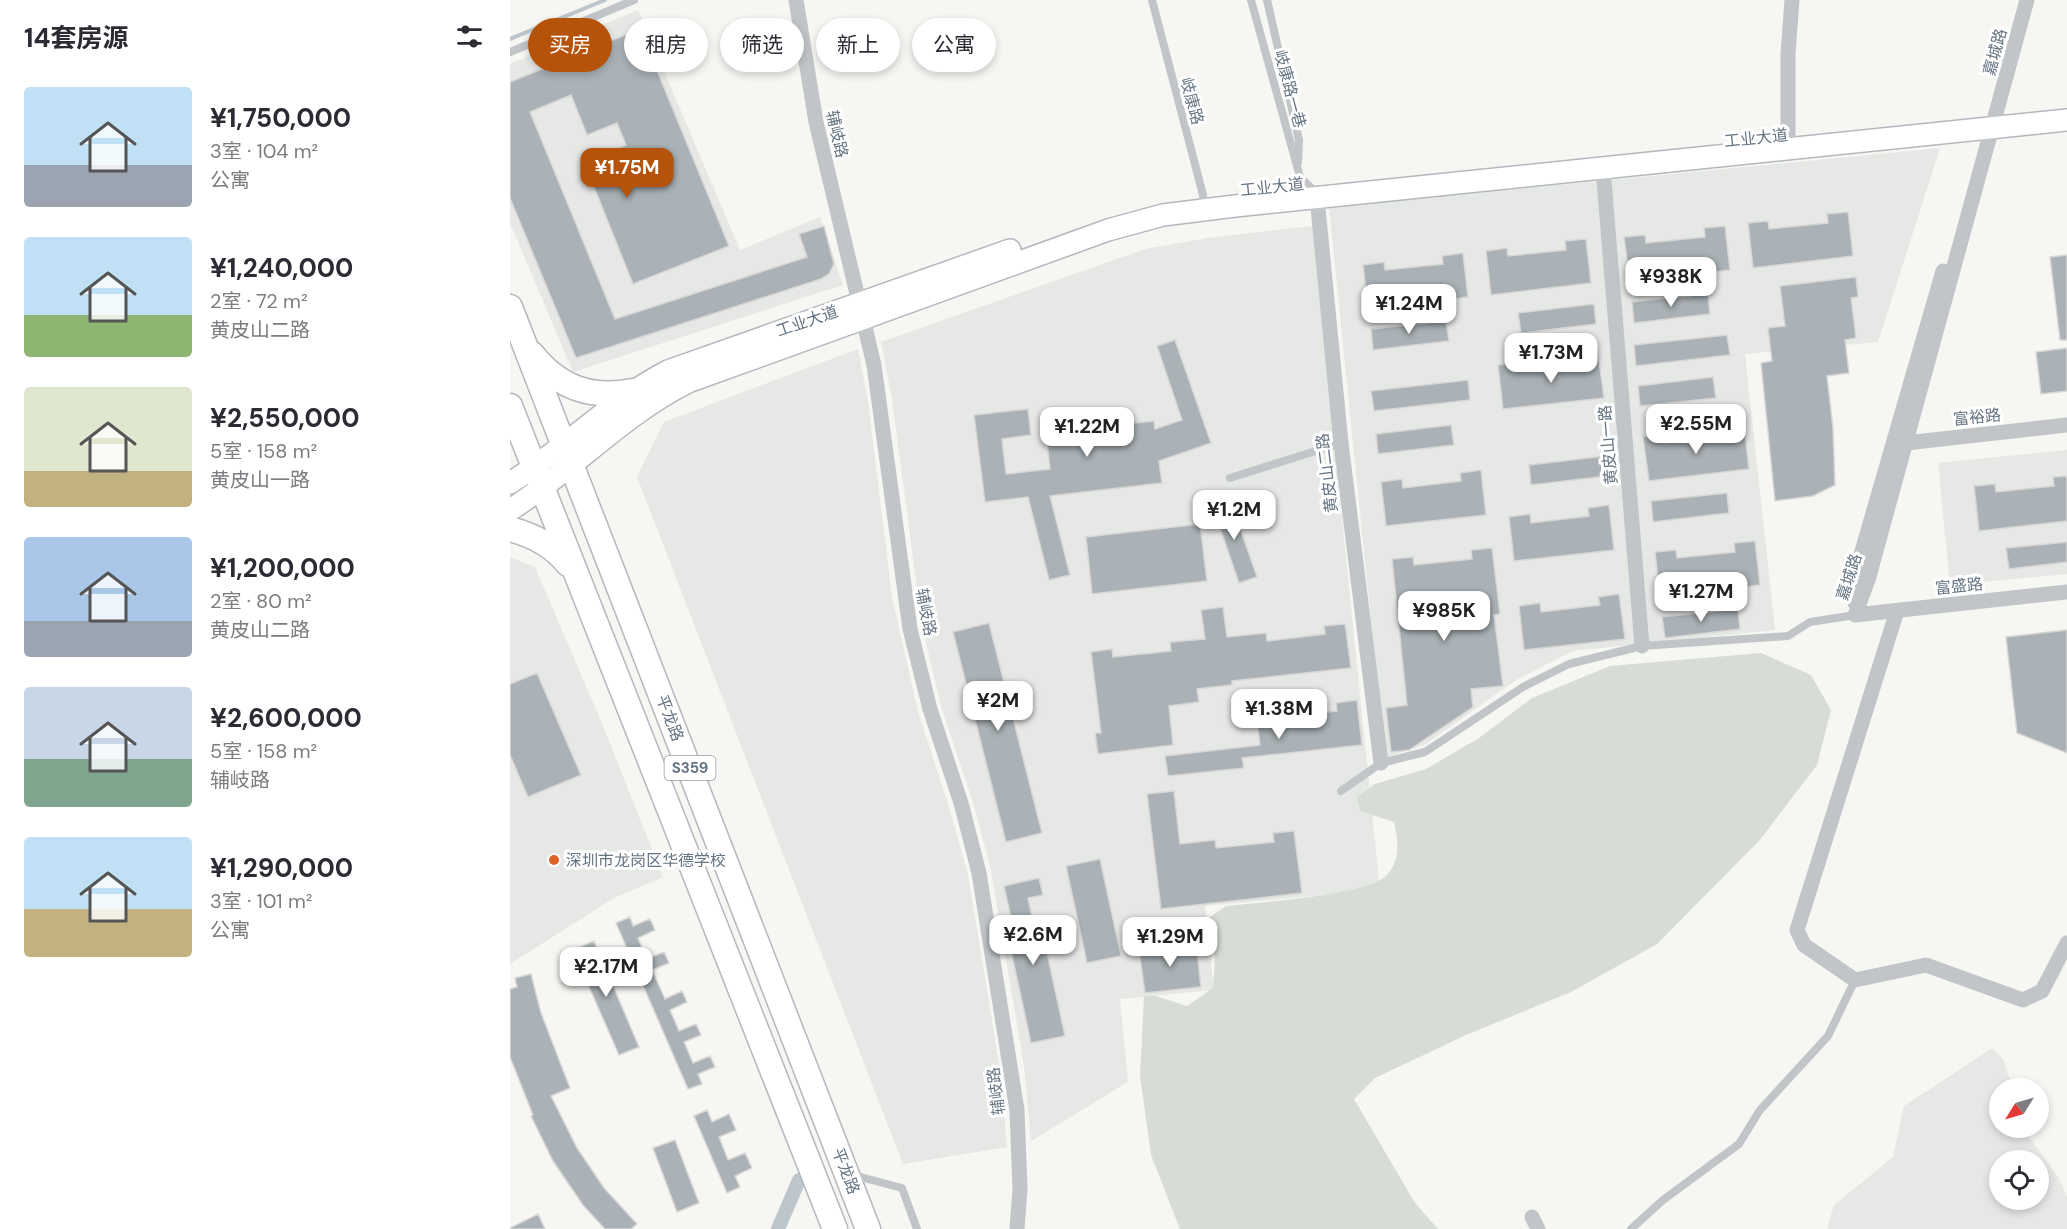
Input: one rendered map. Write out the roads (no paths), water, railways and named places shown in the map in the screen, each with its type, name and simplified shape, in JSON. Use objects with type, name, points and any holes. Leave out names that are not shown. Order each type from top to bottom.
[{"type":"main road","name":"平龙路","points":[[510,307],[868,1229]]},
{"type":"main road","points":[[521,335],[540,364],[567,385],[596,394],[611,395],[633,391]]},
{"type":"main road","name":"平龙路","points":[[510,406],[835,1229]]},
{"type":"main road","points":[[510,529],[528,534],[545,543],[562,557],[577,578]]},
{"type":"main road","points":[[814,1177],[822,1229]]},
{"type":"street","name":"辅岐路","points":[[796,0],[816,122],[880,400],[910,629],[930,709],[971,837],[985,907],[1017,1110],[1020,1180],[1017,1229]]},
{"type":"street","points":[[1788,142],[1788,54],[1792,0]]},
{"type":"street","name":"嘉城路","points":[[1855,615],[1868,580],[1897,444],[2027,0]]},
{"type":"street","name":"工业大道","points":[[1992,123],[2067,106]]},
{"type":"street","name":"工业大道","points":[[568,455],[688,382],[861,310],[1105,217],[1161,202],[1204,202],[1306,184],[1992,123],[2067,120]]},
{"type":"street","name":"工业大道","points":[[1306,184],[1603,168],[1788,142]]},
{"type":"street","name":"黄皮山一路","points":[[1603,168],[1642,646]]},
{"type":"street","name":"黄皮山二路","points":[[1306,184],[1381,763]]},
{"type":"street","name":"工业大道","points":[[538,479],[568,455],[633,391],[691,362],[861,310]]},
{"type":"street","name":"富裕路","points":[[1897,444],[2067,425]]},
{"type":"street","points":[[510,483],[538,479]]},
{"type":"street","points":[[510,510],[538,479]]},
{"type":"street","name":"富盛路","points":[[1855,615],[2067,592]]},
{"type":"street","points":[[1897,611],[1797,930],[1804,945],[1855,980],[1926,965],[2023,1000],[2042,991],[2067,943]]},
{"type":"lane","points":[[510,52],[634,0]]},
{"type":"lane","name":"岐康路","points":[[1152,0],[1204,202]]},
{"type":"lane","name":"岐康路一巷","points":[[1251,0],[1306,184]]},
{"type":"lane","points":[[1267,0],[1299,140],[1306,184]]},
{"type":"lane","points":[[1230,478],[1341,442]]},
{"type":"lane","points":[[1341,791],[1381,763],[1425,752],[1523,687],[1569,664],[1642,646],[1788,636],[1810,622],[1855,615]]},
{"type":"lane","points":[[1630,1229],[1663,1200],[1739,1144],[1761,1110],[1828,1036],[1855,980]]},
{"type":"lane","points":[[847,1174],[902,1188],[917,1229]]},
{"type":"waterway","points":[[510,39],[605,0]]},
{"type":"waterway","points":[[778,1229],[799,1180]]},
{"type":"place","name":"深圳市龙岗区华德学校","points":[[554,860]]}]
